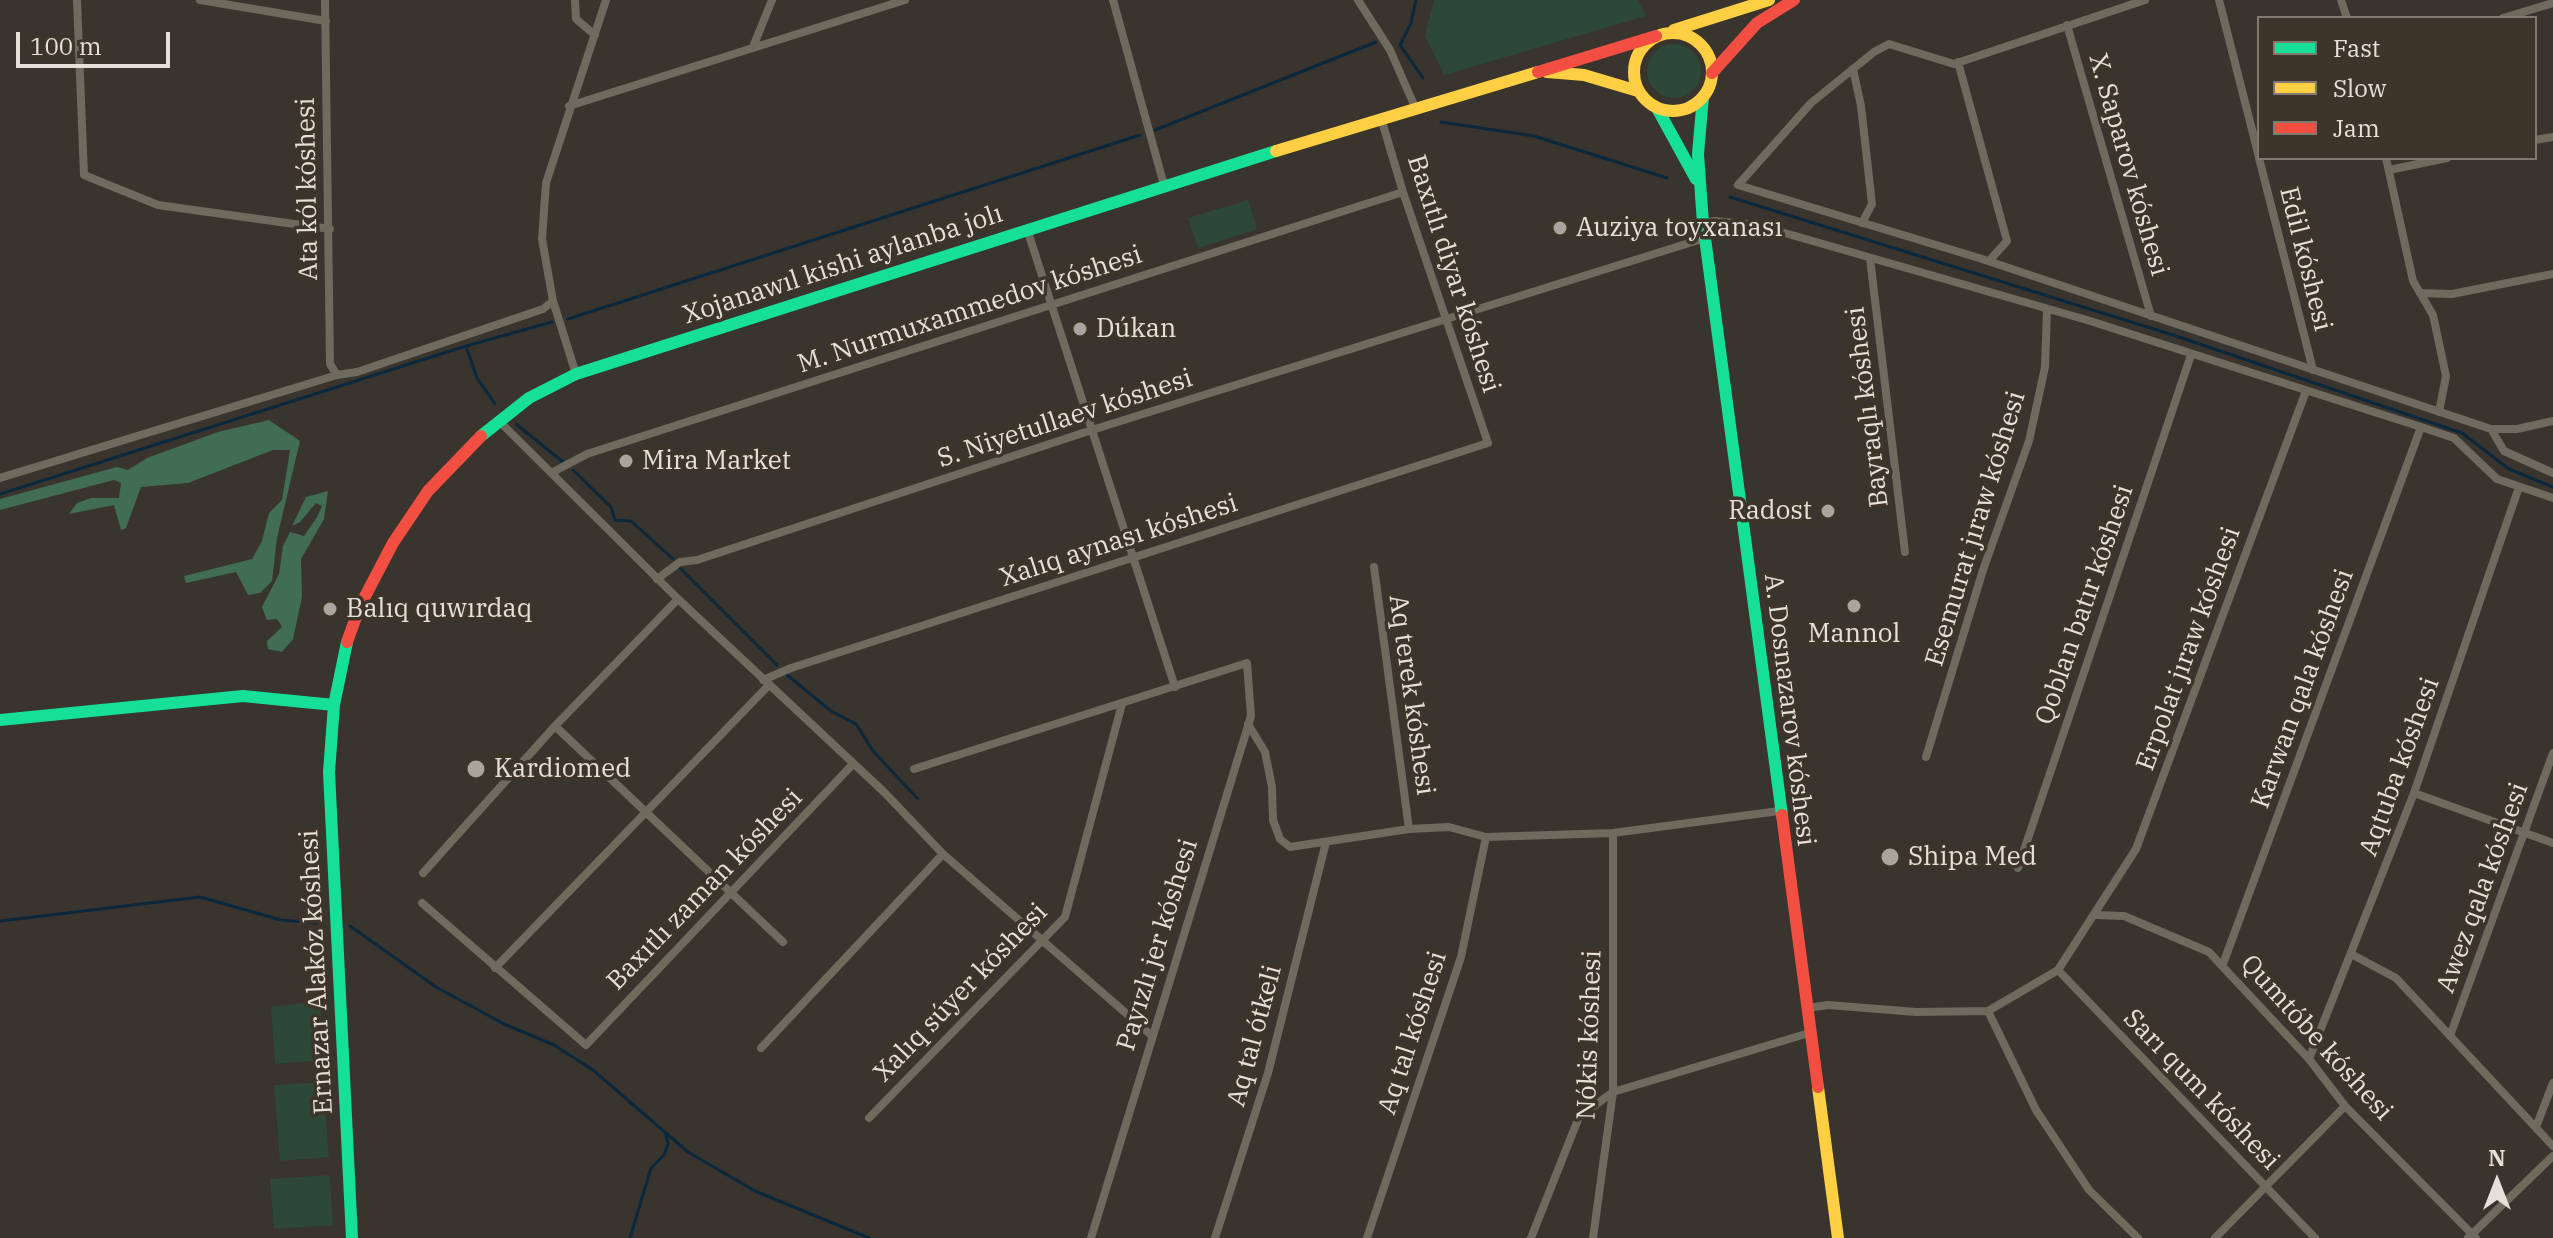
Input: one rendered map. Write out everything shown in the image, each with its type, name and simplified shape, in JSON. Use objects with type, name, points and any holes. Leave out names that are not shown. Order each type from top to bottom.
[{"type":"main road","name":"Xojanawıl kishi aylanba jolı","points":[[334,705],[345,648],[360,606],[393,543],[428,491],[464,450],[498,420],[529,398],[576,374],[1164,185],[1769,0]]},
{"type":"main road","points":[[1699,187],[1703,97],[1712,73],[1757,23],[1794,0]]},
{"type":"main road","points":[[1699,187],[1657,108],[1638,91],[1633,66],[1645,43],[1659,35],[1687,35],[1697,41],[1711,61],[1712,73]]},
{"type":"main road","name":"Xojanawıl kishi aylanba jolı","points":[[1532,73],[1584,75],[1638,91]]},
{"type":"main road","points":[[1657,108],[1682,110],[1703,97]]},
{"type":"main road","name":"A. Dosnazarov kóshesi","points":[[1699,187],[1779,811],[1838,1238]]},
{"type":"main road","points":[[0,720],[243,696],[334,705]]},
{"type":"main road","name":"Ernazar Alakóz kóshesi","points":[[334,705],[329,772],[352,1238]]},
{"type":"street","points":[[77,0],[84,175],[158,205],[330,229]]},
{"type":"street","points":[[200,0],[326,21]]},
{"type":"street","name":"Ata kól kóshesi","points":[[325,0],[330,364],[337,375]]},
{"type":"street","points":[[575,0],[576,19],[595,35]]},
{"type":"street","points":[[576,374],[553,301],[542,239],[546,183],[606,0]]},
{"type":"street","points":[[753,47],[772,0]]},
{"type":"street","points":[[569,106],[905,0]]},
{"type":"street","points":[[1113,0],[1164,185]]},
{"type":"street","points":[[1358,0],[1385,40],[1415,107]]},
{"type":"street","points":[[2145,0],[1958,62],[1889,44],[1811,103],[1738,185],[1989,261],[2491,429],[2517,429],[2553,421]]},
{"type":"street","name":"Edil kóshesi","points":[[2219,0],[2257,150]]},
{"type":"street","points":[[2510,16],[2553,3]]},
{"type":"street","name":"X. Saparov kóshesi","points":[[2067,25],[2151,316]]},
{"type":"street","points":[[1958,62],[2007,241],[1989,261]]},
{"type":"street","points":[[1853,69],[1872,204],[1862,223]]},
{"type":"street","name":"Baxıtlı diyar kóshesi","points":[[1381,118],[1488,443]]},
{"type":"street","name":"Edil kóshesi","points":[[2260,160],[2313,370]]},
{"type":"street","points":[[2386,160],[2413,281],[2433,315],[2446,376],[2439,412]]},
{"type":"street","points":[[2389,170],[2437,160]]},
{"type":"street","name":"M. Nurmuxammedov kóshesi","points":[[553,472],[587,454],[1403,192]]},
{"type":"street","points":[[1703,223],[1757,225],[2047,309],[2421,427],[2454,438],[2497,479],[2553,498]]},
{"type":"street","points":[[914,769],[1175,687],[1027,229]]},
{"type":"street","name":"S. Niyetullaev kóshesi","points":[[657,579],[680,562],[697,560],[1092,430],[1705,238]]},
{"type":"street","name":"Bayraqlı kóshesi","points":[[1870,258],[1905,552]]},
{"type":"street","points":[[2420,293],[2452,294],[2553,274]]},
{"type":"street","points":[[0,478],[337,375],[357,372],[543,309],[553,301]]},
{"type":"street","name":"Esemurat jıraw kóshesi","points":[[1926,757],[1983,570],[2029,441],[2045,367],[2047,309]]},
{"type":"street","name":"Qoblan batır kóshesi","points":[[2018,868],[2191,355]]},
{"type":"street","name":"Erpolat jıraw kóshesi","points":[[2058,970],[2136,849],[2306,391]]},
{"type":"street","points":[[498,420],[657,579],[853,764],[943,854],[1151,1035]]},
{"type":"street","name":"Karwan qala kóshesi","points":[[2223,964],[2421,427]]},
{"type":"street","points":[[2491,429],[2504,451],[2553,473]]},
{"type":"street","name":"Xalıq aynası kóshesi","points":[[495,968],[766,682],[791,668],[1488,443]]},
{"type":"street","name":"Aqtuba kóshesi","points":[[2309,1059],[2414,793],[2519,487]]},
{"type":"street","name":"Aq terek kóshesi","points":[[1374,567],[1409,829]]},
{"type":"street","points":[[423,873],[555,726],[678,599]]},
{"type":"street","name":"Payızlı jer kóshesi","points":[[1091,1238],[1248,724],[1247,663],[1175,687]]},
{"type":"street","name":"Xalıq súyer kóshesi","points":[[869,1118],[1065,917],[1122,704]]},
{"type":"street","points":[[1248,724],[1265,752],[1272,787],[1273,820],[1280,839],[1290,847],[1409,829],[1449,827],[1486,837],[1613,833],[1779,811]]},
{"type":"street","points":[[555,726],[783,942]]},
{"type":"street","name":"Awez qala kóshesi","points":[[2450,1036],[2553,753]]},
{"type":"street","name":"Baxıtlı zaman kóshesi","points":[[495,968],[586,1045],[853,764]]},
{"type":"street","points":[[2414,793],[2553,843]]},
{"type":"street","name":"Nókis kóshesi","points":[[1593,1238],[1613,1092],[1613,833]]},
{"type":"street","name":"Aq tal kóshesi","points":[[1367,1238],[1461,957],[1486,837]]},
{"type":"street","name":"Aq tal ótkeli","points":[[1215,1238],[1268,1073],[1326,842]]},
{"type":"street","points":[[761,1048],[943,854]]},
{"type":"street","points":[[422,903],[495,968]]},
{"type":"street","name":"Qumtóbe kóshesi","points":[[2096,915],[2124,916],[2162,929],[2209,952],[2309,1059],[2345,1106],[2472,1237]]},
{"type":"street","points":[[2351,954],[2396,978],[2553,1146]]},
{"type":"street","points":[[1806,1008],[1828,1005],[1916,1012],[1988,1011],[2058,970]]},
{"type":"street","name":"Sarı qum kóshesi","points":[[2058,970],[2315,1238]]},
{"type":"street","points":[[1988,1011],[2045,1123],[2089,1190],[2138,1238]]},
{"type":"street","points":[[1531,1238],[1579,1117],[1613,1092],[1809,1033]]},
{"type":"street","points":[[2536,1127],[2553,1083]]},
{"type":"street","points":[[2215,1238],[2345,1106]]},
{"type":"street","points":[[2472,1237],[2553,1156]]},
{"type":"green space","points":[[1434,0],[1638,0],[1646,16],[1444,75],[1425,36]]},
{"type":"green space","points":[[1674,44],[1693,52],[1701,71],[1693,90],[1674,98],[1655,90],[1647,71],[1655,52]]},
{"type":"green space","points":[[1248,200],[1257,229],[1198,248],[1188,218]]},
{"type":"green space","points":[[269,420],[300,441],[277,538],[272,581],[260,593],[248,595],[236,572],[186,583],[184,576],[252,559],[262,541],[269,513],[282,500],[290,450],[273,450],[188,483],[141,487],[126,528],[121,530],[114,505],[69,514],[77,503],[91,498],[119,498],[121,483],[114,480],[0,510],[0,499],[117,467],[128,470],[147,458],[218,432]]},
{"type":"green space","points":[[328,491],[324,519],[301,559],[302,597],[293,639],[282,652],[268,649],[267,641],[282,627],[277,619],[267,620],[262,607],[279,574],[283,546],[290,532],[304,536],[317,517],[322,506],[316,503],[300,522],[292,526],[306,497]]},
{"type":"green space","points":[[320,1001],[324,1060],[275,1064],[271,1007]]},
{"type":"green space","points":[[323,1082],[329,1157],[280,1161],[274,1085]]},
{"type":"green space","points":[[330,1175],[333,1225],[274,1229],[270,1179]]},
{"type":"waterway","points":[[1416,0],[1411,23],[1400,45],[1423,78]]},
{"type":"waterway","points":[[1155,130],[1376,42]]},
{"type":"waterway","points":[[1441,122],[1534,136],[1667,178]]},
{"type":"waterway","points":[[568,319],[1140,135]]},
{"type":"waterway","points":[[1730,197],[2173,335],[2462,433],[2509,469],[2553,487]]},
{"type":"waterway","points":[[0,494],[466,346],[552,322]]},
{"type":"waterway","points":[[466,346],[477,378],[495,404]]},
{"type":"waterway","points":[[516,424],[563,462]]},
{"type":"waterway","points":[[573,470],[611,507],[615,520],[631,521],[673,559]]},
{"type":"waterway","points":[[680,568],[777,665]]},
{"type":"waterway","points":[[786,674],[831,711],[856,724],[873,751],[917,798]]},
{"type":"waterway","points":[[0,921],[200,897],[281,920],[318,923]]},
{"type":"waterway","points":[[350,926],[436,987],[504,1024],[554,1045],[593,1070],[688,1152],[755,1191],[869,1238]]},
{"type":"waterway","points":[[630,1238],[651,1168],[664,1155],[668,1144],[666,1134]]},
{"type":"traffic: fast","points":[[1703,97],[1698,154],[1703,223],[1782,815]]},
{"type":"traffic: fast","points":[[1657,108],[1696,179]]},
{"type":"traffic: fast","points":[[481,436],[529,398],[576,374],[1276,151]]},
{"type":"traffic: fast","points":[[347,642],[334,705],[329,772],[352,1238]]},
{"type":"traffic: fast","points":[[0,720],[243,696],[334,705]]},
{"type":"traffic: slow","points":[[1674,30],[1769,0]]},
{"type":"traffic: slow","points":[[1673,33],[1688,36],[1701,44],[1709,57],[1712,72],[1709,87],[1701,100],[1688,108],[1673,111],[1658,108],[1645,100],[1637,87],[1634,72],[1637,57],[1645,44],[1658,36],[1673,33]]},
{"type":"traffic: slow","points":[[1276,151],[1538,72]]},
{"type":"traffic: slow","points":[[1547,72],[1584,75],[1638,91]]},
{"type":"traffic: slow","points":[[1818,1087],[1838,1238]]},
{"type":"traffic: jam","points":[[1712,73],[1757,23],[1794,0]]},
{"type":"traffic: jam","points":[[1538,72],[1656,36]]},
{"type":"traffic: jam","points":[[347,642],[360,606],[393,543],[428,491],[481,436]]},
{"type":"traffic: jam","points":[[1782,815],[1818,1087]]},
{"type":"place","name":"Auziya toyxanası","points":[[1560,228]]},
{"type":"place","name":"Dúkan","points":[[1080,329]]},
{"type":"place","name":"Mira Market","points":[[626,461]]},
{"type":"place","name":"Radost","points":[[1828,511]]},
{"type":"place","name":"Mannol","points":[[1854,606]]},
{"type":"place","name":"Balıq quwırdaq","points":[[330,609]]},
{"type":"place","name":"Kardiomed","points":[[476,769]]},
{"type":"place","name":"Shipa Med","points":[[1890,857]]}]
